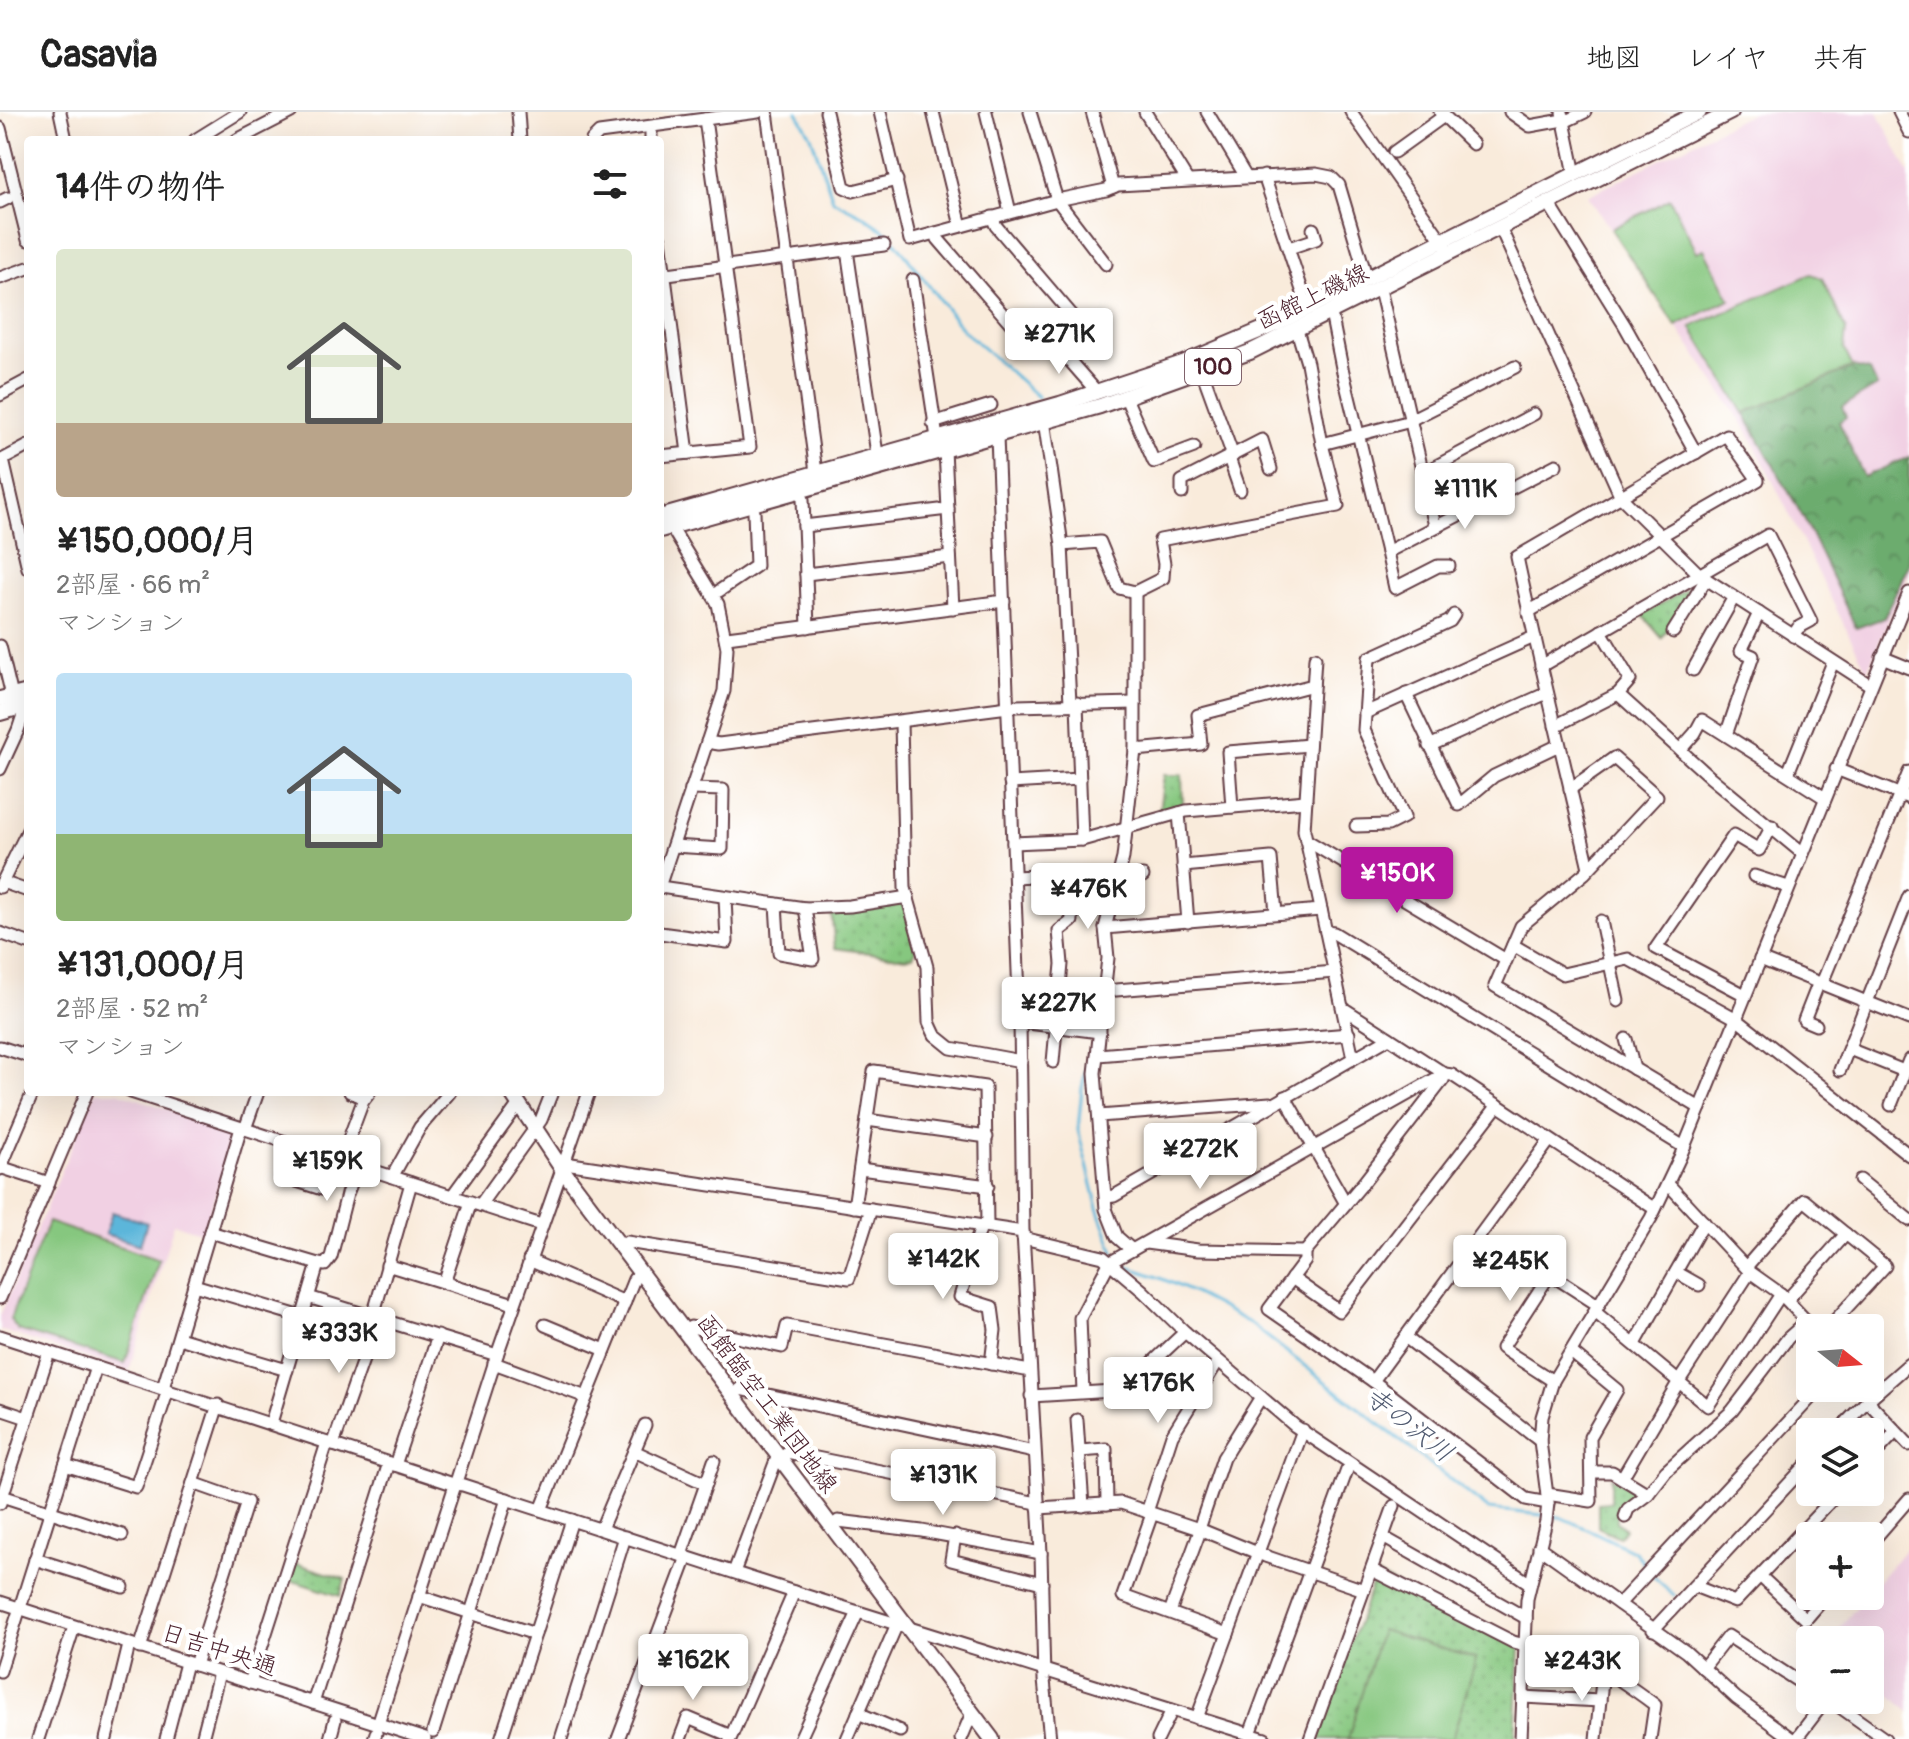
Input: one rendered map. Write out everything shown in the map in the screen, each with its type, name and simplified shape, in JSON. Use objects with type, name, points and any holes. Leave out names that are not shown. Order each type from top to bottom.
[{"type":"main road","name":"函館上磯線","points":[[664,521],[877,454],[939,437],[1126,398],[1202,371],[1250,352],[1380,289],[1575,174],[1699,112]]},
{"type":"main road","name":"函館上磯線","points":[[664,521],[939,437],[997,436],[1097,392],[1183,363],[1367,279],[1500,227],[1731,112]]},
{"type":"main road","points":[[0,713],[24,702]]},
{"type":"main road","name":"函館臨空工業団地線","points":[[515,1098],[782,1454],[903,1626],[992,1739]]},
{"type":"street","points":[[60,112],[65,136]]},
{"type":"street","points":[[201,136],[240,112]]},
{"type":"street","points":[[245,136],[291,112]]},
{"type":"street","points":[[518,112],[520,136]]},
{"type":"street","points":[[596,136],[599,133],[758,112]]},
{"type":"street","points":[[767,112],[816,472]]},
{"type":"street","points":[[826,112],[844,187],[853,191],[897,180]]},
{"type":"street","points":[[880,112],[910,240],[1113,187],[1316,174],[1331,177],[1339,185],[1367,279]]},
{"type":"street","points":[[933,112],[961,226]]},
{"type":"street","points":[[986,112],[1010,212]]},
{"type":"street","points":[[1030,112],[1057,200],[1106,264]]},
{"type":"street","points":[[1092,112],[1113,187]]},
{"type":"street","points":[[1145,112],[1187,180]]},
{"type":"street","points":[[1207,112],[1246,177]]},
{"type":"street","points":[[1351,112],[1446,248]]},
{"type":"street","points":[[1510,112],[1530,126],[1585,112]]},
{"type":"street","points":[[1899,112],[1909,132]]},
{"type":"street","points":[[1394,152],[1442,114],[1473,144]]},
{"type":"street","points":[[1563,118],[1575,174]]},
{"type":"street","points":[[664,456],[750,447],[705,119]]},
{"type":"street","points":[[651,127],[651,136]]},
{"type":"street","points":[[0,128],[24,224]]},
{"type":"street","points":[[1264,176],[1308,308]]},
{"type":"street","points":[[1548,202],[1625,326],[1696,453]]},
{"type":"street","points":[[936,233],[1033,349],[1072,315],[996,226],[992,217]]},
{"type":"street","points":[[1500,227],[1621,497],[1703,577],[1870,685]]},
{"type":"street","points":[[1289,248],[1316,239],[1313,229]]},
{"type":"street","points":[[664,275],[884,245]]},
{"type":"street","points":[[847,250],[877,454]]},
{"type":"street","points":[[0,278],[24,269]]},
{"type":"street","points":[[913,280],[948,509],[953,608]]},
{"type":"street","points":[[664,289],[688,453]]},
{"type":"street","points":[[1380,289],[1435,526]]},
{"type":"street","points":[[1331,313],[1395,588],[1438,566],[1449,566]]},
{"type":"street","points":[[1062,545],[1100,542],[1119,588],[1135,592],[1163,578],[1160,540],[1338,506],[1297,330]]},
{"type":"street","points":[[1048,336],[1097,392]]},
{"type":"street","points":[[1322,444],[1410,421],[1515,367]]},
{"type":"street","points":[[1202,371],[1240,490]]},
{"type":"street","points":[[0,395],[24,382]]},
{"type":"street","points":[[1126,398],[1154,462],[1194,447]]},
{"type":"street","points":[[939,437],[991,405]]},
{"type":"street","points":[[1423,473],[1534,414]]},
{"type":"street","points":[[1044,415],[1062,545],[1082,840]]},
{"type":"street","points":[[1528,612],[1758,480],[1726,435],[1517,557],[1528,612],[1589,868]]},
{"type":"street","points":[[997,436],[1020,1022],[1023,1235],[1050,1739]]},
{"type":"street","points":[[1182,493],[1182,481],[1262,440],[1271,469]]},
{"type":"street","points":[[23,524],[2,461],[24,448]]},
{"type":"street","points":[[1387,552],[1556,465]]},
{"type":"street","points":[[803,499],[808,627]]},
{"type":"street","points":[[804,526],[948,509]]},
{"type":"street","points":[[719,591],[756,566],[754,512]]},
{"type":"street","points":[[664,522],[714,595],[727,637],[724,691],[664,874]]},
{"type":"street","points":[[1541,666],[1703,577],[1768,535],[1811,621],[1798,628],[1793,636]]},
{"type":"street","points":[[806,574],[950,557]]},
{"type":"street","points":[[1673,632],[1703,577]]},
{"type":"street","points":[[1132,1250],[1117,1237],[1106,1209],[1095,1073],[1108,958],[1105,928],[1118,877],[1135,750],[1135,592]]},
{"type":"street","points":[[1521,1739],[1529,1583],[1547,1507],[1540,1441],[1546,1401],[1553,1381],[1668,1184],[1909,593]]},
{"type":"street","points":[[1693,670],[1734,597]]},
{"type":"street","points":[[727,637],[1004,601]]},
{"type":"street","points":[[1726,735],[1753,656],[1741,651],[1759,613]]},
{"type":"street","points":[[1356,826],[1388,825],[1404,817],[1364,730],[1369,658],[1450,621],[1454,615]]},
{"type":"street","points":[[1555,726],[1618,694],[1630,680],[1601,631]]},
{"type":"street","points":[[1365,713],[1534,637]]},
{"type":"street","points":[[0,646],[6,697]]},
{"type":"street","points":[[1882,657],[1909,668]]},
{"type":"street","points":[[1315,658],[1306,840],[1353,1058]]},
{"type":"street","points":[[1788,773],[1833,662]]},
{"type":"street","points":[[1135,750],[1201,744],[1198,715],[1313,685]]},
{"type":"street","points":[[1429,746],[1547,693]]},
{"type":"street","points":[[1406,694],[1459,805],[1494,776],[1559,745]]},
{"type":"street","points":[[1618,694],[1710,777],[1802,853]]},
{"type":"street","points":[[707,742],[719,744],[1008,707],[1135,703]]},
{"type":"street","points":[[0,769],[24,711]]},
{"type":"street","points":[[1680,750],[1702,720],[1825,798]]},
{"type":"street","points":[[901,722],[905,888],[927,967],[928,1014],[935,1035],[958,1051],[1021,1061]]},
{"type":"street","points":[[1232,807],[1228,752],[1309,745]]},
{"type":"street","points":[[1570,789],[1614,758],[1657,796],[1589,868],[1521,926],[1495,986],[1700,1108]]},
{"type":"street","points":[[1836,769],[1904,796]]},
{"type":"street","points":[[1816,1025],[1804,1020],[1904,796],[1909,772]]},
{"type":"street","points":[[1010,783],[1080,779]]},
{"type":"street","points":[[673,846],[722,849],[723,790],[691,789]]},
{"type":"street","points":[[1013,843],[1082,840],[1179,813],[1306,801]]},
{"type":"street","points":[[1179,813],[1188,922]]},
{"type":"street","points":[[1745,995],[1656,948],[1734,835],[1759,850],[1772,826]]},
{"type":"street","points":[[24,838],[1,885],[24,890]]},
{"type":"street","points":[[1306,840],[1506,960]]},
{"type":"street","points":[[1183,866],[1271,858],[1276,913]]},
{"type":"street","points":[[1015,877],[1070,874],[1072,921],[1059,931],[1062,964],[1053,1062]]},
{"type":"street","points":[[1118,877],[1143,876]]},
{"type":"street","points":[[1754,876],[1788,887]]},
{"type":"street","points":[[664,887],[805,908],[850,906],[908,897]]},
{"type":"street","points":[[1840,1070],[1909,896]]},
{"type":"street","points":[[664,934],[727,942],[725,897]]},
{"type":"street","points":[[776,904],[779,953],[813,959],[805,908]]},
{"type":"street","points":[[1105,928],[1321,910]]},
{"type":"street","points":[[1601,921],[1618,1001]]},
{"type":"street","points":[[1326,932],[1334,933],[1684,1147]]},
{"type":"street","points":[[0,933],[24,942]]},
{"type":"street","points":[[1513,945],[1563,974],[1628,959],[1735,1018],[1909,1155]]},
{"type":"street","points":[[1760,959],[1909,1019]]},
{"type":"street","points":[[1104,991],[1335,972]]},
{"type":"street","points":[[1343,1008],[1445,1074],[1452,1075],[1655,1209]]},
{"type":"street","points":[[1020,1022],[1100,1032]]},
{"type":"street","points":[[1098,1055],[1349,1034]]},
{"type":"street","points":[[1106,1197],[1114,1196],[1389,1038]]},
{"type":"street","points":[[1626,1039],[1634,1069]]},
{"type":"street","points":[[0,1047],[24,1055]]},
{"type":"street","points":[[1849,1049],[1907,1066],[1891,1105]]},
{"type":"street","points":[[854,1207],[874,1071],[985,1087],[988,1186],[984,1226],[960,1297],[992,1307],[995,1330],[991,1364]]},
{"type":"street","points":[[1083,1392],[1080,1318],[1109,1263],[1445,1074]]},
{"type":"street","points":[[1445,1074],[1391,1148],[1305,1252],[1305,1261],[1269,1309],[1373,1381],[1526,1499],[1547,1507],[1591,1501],[1590,1437],[1617,1390],[1571,1352]]},
{"type":"street","points":[[31,1096],[0,1168],[49,1183]]},
{"type":"street","points":[[0,1298],[85,1096]]},
{"type":"street","points":[[143,1096],[541,1225]]},
{"type":"street","points":[[65,1465],[136,1487],[210,1232],[256,1096]]},
{"type":"street","points":[[291,1144],[281,1176],[322,1189],[368,1096]]},
{"type":"street","points":[[392,1177],[420,1127],[447,1096]]},
{"type":"street","points":[[444,1283],[475,1204],[534,1127],[547,1108],[551,1096]]},
{"type":"street","points":[[376,1732],[495,1359],[588,1096]]},
{"type":"street","points":[[452,1196],[515,1098]]},
{"type":"street","points":[[1099,1116],[1280,1100]]},
{"type":"street","points":[[1280,1100],[1313,1147],[1345,1202]]},
{"type":"street","points":[[1292,1278],[1339,1311],[1498,1105]]},
{"type":"street","points":[[867,1120],[987,1137]]},
{"type":"street","points":[[1373,1381],[1549,1141]]},
{"type":"street","points":[[210,1232],[325,1265],[331,1257],[347,1194],[358,1166]]},
{"type":"street","points":[[563,1166],[984,1226],[1103,1257],[1218,1361],[1303,1430],[1529,1583]]},
{"type":"street","points":[[860,1169],[988,1186]]},
{"type":"street","points":[[1860,1180],[1909,1220]]},
{"type":"street","points":[[250,1683],[375,1316],[411,1183]]},
{"type":"street","points":[[1668,1184],[1748,1269],[1784,1297],[1800,1314]]},
{"type":"street","points":[[1622,1478],[1748,1269],[1804,1200],[1885,1266],[1841,1314]]},
{"type":"street","points":[[627,1242],[849,1278],[871,1209]]},
{"type":"street","points":[[1635,1344],[1704,1222]]},
{"type":"street","points":[[1553,1381],[1502,1348],[1550,1274],[1597,1309],[1708,1406],[1784,1297],[1846,1234]]},
{"type":"street","points":[[1146,1243],[1198,1250],[1305,1252]]},
{"type":"street","points":[[529,1260],[625,1302]]},
{"type":"street","points":[[271,1423],[318,1264]]},
{"type":"street","points":[[387,1265],[514,1304]]},
{"type":"street","points":[[1676,1272],[1699,1285]]},
{"type":"street","points":[[541,1510],[634,1279]]},
{"type":"street","points":[[194,1285],[302,1317]]},
{"type":"street","points":[[308,1297],[438,1336],[586,1397]]},
{"type":"street","points":[[545,1325],[605,1350]]},
{"type":"street","points":[[691,1327],[782,1347],[787,1326],[1030,1371]]},
{"type":"street","points":[[1152,1363],[1185,1332]]},
{"type":"street","points":[[1625,1517],[1628,1509],[1648,1494],[1666,1471],[1732,1411],[1788,1338],[1796,1333]]},
{"type":"street","points":[[0,1336],[392,1464],[1265,1739]]},
{"type":"street","points":[[313,1703],[438,1336]]},
{"type":"street","points":[[1405,1337],[1540,1441]]},
{"type":"street","points":[[179,1338],[287,1370]]},
{"type":"street","points":[[49,1352],[1,1500],[122,1535]]},
{"type":"street","points":[[1218,1361],[1172,1435],[1123,1596],[1228,1634]]},
{"type":"street","points":[[1884,1383],[1909,1364]]},
{"type":"street","points":[[0,1671],[96,1367]]},
{"type":"street","points":[[740,1389],[1034,1452]]},
{"type":"street","points":[[1031,1396],[1130,1390],[1141,1395]]},
{"type":"street","points":[[1170,1612],[1223,1458],[1261,1397]]},
{"type":"street","points":[[1619,1604],[1807,1402]]},
{"type":"street","points":[[1848,1418],[1861,1402]]},
{"type":"street","points":[[1869,1402],[1909,1445]]},
{"type":"street","points":[[106,1739],[218,1405]]},
{"type":"street","points":[[0,1409],[27,1418]]},
{"type":"street","points":[[1077,1420],[1083,1506]]},
{"type":"street","points":[[601,1529],[645,1425]]},
{"type":"street","points":[[1197,1718],[1303,1430]]},
{"type":"street","points":[[1884,1444],[1891,1437]]},
{"type":"street","points":[[1080,1451],[1106,1449],[1107,1504]]},
{"type":"street","points":[[634,1451],[706,1484]]},
{"type":"street","points":[[734,1572],[782,1454],[1038,1506],[1121,1503],[1364,1590]]},
{"type":"street","points":[[618,1739],[684,1556],[714,1461]]},
{"type":"street","points":[[1250,1734],[1347,1470]]},
{"type":"street","points":[[1591,1472],[1612,1472],[1648,1494]]},
{"type":"street","points":[[1653,1630],[1796,1476]]},
{"type":"street","points":[[166,1739],[247,1502],[193,1483]]},
{"type":"street","points":[[429,1736],[473,1614],[507,1499]]},
{"type":"street","points":[[1884,1528],[1909,1499]]},
{"type":"street","points":[[1310,1739],[1394,1506]]},
{"type":"street","points":[[1694,1586],[1735,1602],[1826,1506]]},
{"type":"street","points":[[501,1739],[572,1520]]},
{"type":"street","points":[[838,1521],[955,1536],[1041,1553]]},
{"type":"street","points":[[955,1536],[951,1560],[1042,1583]]},
{"type":"street","points":[[561,1739],[625,1537]]},
{"type":"street","points":[[1383,1537],[1526,1618]]},
{"type":"street","points":[[1539,1547],[1686,1652],[1736,1698],[1794,1739],[1815,1714]]},
{"type":"street","points":[[35,1559],[123,1587]]},
{"type":"street","points":[[1372,1570],[1513,1642],[1580,1655],[1655,1705],[1650,1739]]},
{"type":"street","points":[[1760,1576],[1796,1610]]},
{"type":"street","points":[[688,1718],[731,1738],[794,1592]]},
{"type":"street","points":[[419,1596],[535,1634]]},
{"type":"street","name":"日吉中央通","points":[[0,1602],[313,1703],[376,1732],[429,1736]]},
{"type":"street","points":[[1796,1610],[1806,1619],[1814,1610]]},
{"type":"street","points":[[800,1739],[858,1612]]},
{"type":"street","points":[[849,1738],[858,1713],[903,1626]]},
{"type":"street","points":[[38,1739],[74,1627]]},
{"type":"street","points":[[1703,1668],[1728,1636],[1796,1680]]},
{"type":"street","points":[[1596,1739],[1603,1671]]},
{"type":"street","points":[[202,1739],[219,1673]]},
{"type":"street","points":[[1523,1697],[1600,1701]]},
{"type":"street","points":[[680,1739],[692,1706]]},
{"type":"street","points":[[1158,1739],[1172,1710]]},
{"type":"street","points":[[858,1713],[900,1731]]},
{"type":"street","points":[[961,1739],[972,1713]]},
{"type":"street","points":[[1847,1714],[1885,1739]]},
{"type":"street","points":[[330,1739],[335,1720]]},
{"type":"street","points":[[1213,1739],[1220,1725]]},
{"type":"shaded area","points":[[1754,112],[1878,112],[1909,174],[1909,572],[1867,671],[1749,433],[1588,196]]},
{"type":"shaded area","points":[[93,1096],[129,1096],[235,1132],[203,1233],[174,1224],[129,1371],[0,1330],[0,1316]]},
{"type":"shaded area","points":[[1909,1545],[1909,1712],[1884,1691],[1884,1626],[1841,1626],[1854,1610],[1884,1610],[1884,1574]]},
{"type":"green space","points":[[1670,199],[1697,252],[1704,249],[1730,299],[1676,326],[1611,229]]},
{"type":"green space","points":[[1811,274],[1822,278],[1846,330],[1844,349],[1853,367],[1744,413],[1691,327]]},
{"type":"green space","points":[[1853,367],[1870,371],[1877,386],[1842,407],[1846,417],[1839,422],[1864,477],[1909,457],[1909,563],[1884,618],[1856,628],[1803,517],[1744,413]]},
{"type":"green space","points":[[1699,582],[1662,638],[1642,615]]},
{"type":"green space","points":[[1164,775],[1182,775],[1183,806],[1159,812]]},
{"type":"green space","points":[[904,904],[916,950],[913,956],[906,958],[835,948],[831,911]]},
{"type":"green space","points":[[48,1222],[159,1260],[125,1363],[18,1330],[10,1319]]},
{"type":"green space","points":[[1611,1477],[1636,1492],[1617,1511],[1617,1522],[1625,1529],[1619,1537],[1598,1527],[1598,1503],[1611,1502]]},
{"type":"green space","points":[[295,1563],[345,1579],[340,1596],[290,1580]]},
{"type":"green space","points":[[1376,1575],[1520,1647],[1515,1739],[1315,1739]]},
{"type":"green space","points":[[1381,1630],[1476,1659],[1452,1739],[1348,1739]]},
{"type":"water","points":[[112,1212],[147,1223],[140,1245],[105,1234]]},
{"type":"waterway","name":"寺の沢川","points":[[797,112],[811,136],[833,200],[864,216],[890,235],[963,330],[1038,397]]},
{"type":"waterway","name":"寺の沢川","points":[[1090,1052],[1082,1088],[1078,1130],[1098,1208],[1114,1252]]},
{"type":"waterway","name":"寺の沢川","points":[[1124,1266],[1173,1284],[1251,1324],[1488,1509],[1560,1517],[1594,1532],[1635,1552],[1653,1576],[1674,1595]]}]
